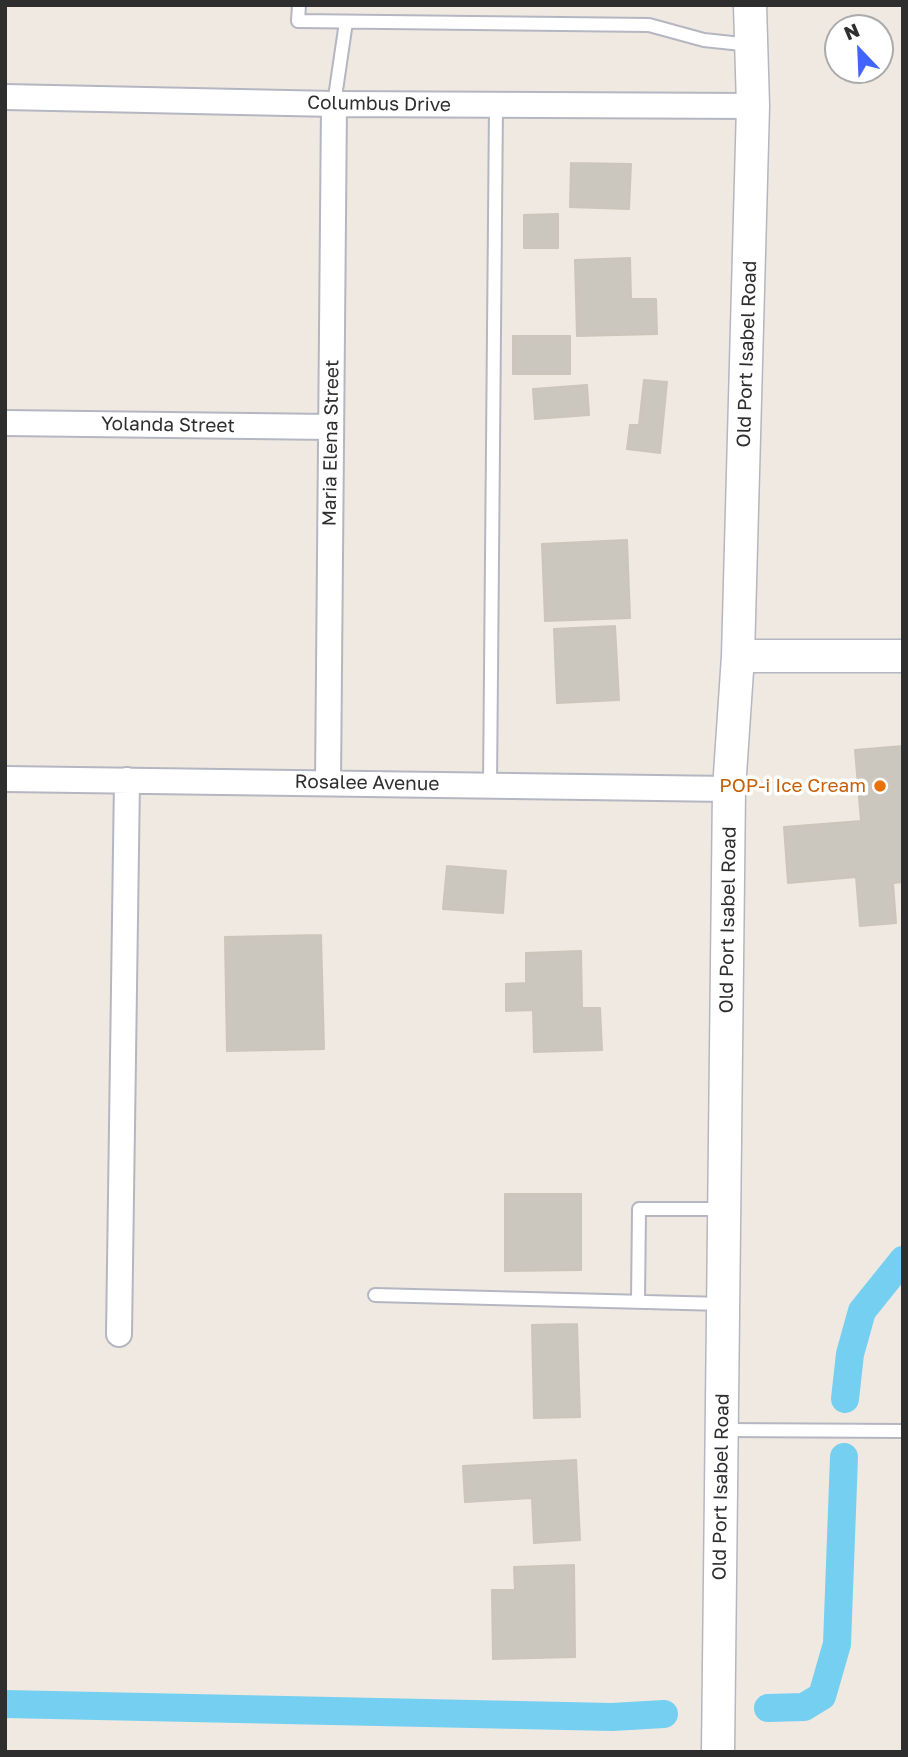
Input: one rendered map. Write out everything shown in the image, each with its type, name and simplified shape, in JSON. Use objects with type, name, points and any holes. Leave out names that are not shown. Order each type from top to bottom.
[{"type":"street","name":"Old Port Isabel Road","points":[[718,1752],[729,789],[738,656],[753,106],[750,5]]},
{"type":"street","name":"Columbus Drive","points":[[5,97],[334,104],[753,106]]},
{"type":"street","name":"Maria Elena Street","points":[[328,782],[334,104]]},
{"type":"street","name":"Yolanda Street","points":[[5,423],[331,427]]},
{"type":"street","points":[[738,656],[903,656]]},
{"type":"street","name":"Rosalee Avenue","points":[[5,779],[729,789]]},
{"type":"street","points":[[119,1334],[127,780]]},
{"type":"lane","points":[[299,5],[298,21],[649,25],[704,40],[751,45]]},
{"type":"lane","points":[[334,104],[346,22]]},
{"type":"lane","points":[[490,785],[496,105]]},
{"type":"lane","points":[[639,1301],[639,1209],[724,1209]]},
{"type":"lane","points":[[376,1295],[723,1304]]},
{"type":"lane","points":[[722,1430],[903,1431]]},
{"type":"building","points":[[571,163],[631,164],[629,209],[570,207]]},
{"type":"building","points":[[558,214],[558,248],[524,248],[524,215]]},
{"type":"building","points":[[630,258],[631,299],[656,299],[657,334],[577,336],[575,260]]},
{"type":"building","points":[[513,336],[570,336],[570,374],[513,374]]},
{"type":"building","points":[[644,380],[667,382],[660,453],[627,449],[630,425],[639,425]]},
{"type":"building","points":[[587,385],[589,415],[535,419],[533,389]]},
{"type":"building","points":[[627,540],[630,618],[545,621],[542,544]]},
{"type":"building","points":[[615,626],[619,700],[557,703],[554,629]]},
{"type":"building","points":[[903,746],[903,882],[893,883],[896,923],[860,926],[856,877],[788,883],[784,827],[861,821],[855,750]]},
{"type":"building","points":[[447,866],[506,871],[503,913],[443,909]]},
{"type":"building","points":[[321,935],[324,1049],[227,1051],[225,937]]},
{"type":"building","points":[[581,951],[582,1008],[600,1008],[602,1050],[534,1052],[533,1010],[506,1011],[506,984],[526,983],[526,953]]},
{"type":"building","points":[[505,1194],[581,1194],[581,1270],[505,1271]]},
{"type":"building","points":[[577,1324],[580,1417],[534,1418],[532,1325]]},
{"type":"building","points":[[576,1460],[580,1540],[534,1543],[532,1498],[465,1502],[463,1466]]},
{"type":"building","points":[[574,1565],[575,1657],[493,1659],[492,1590],[515,1590],[514,1567]]},
{"type":"waterway","points":[[845,1399],[850,1354],[862,1311],[903,1260]]},
{"type":"waterway","points":[[768,1708],[804,1707],[822,1696],[837,1644],[844,1457]]},
{"type":"waterway","points":[[5,1704],[612,1717],[664,1714]]},
{"type":"place","name":"POP-i Ice Cream","points":[[880,786]]}]
